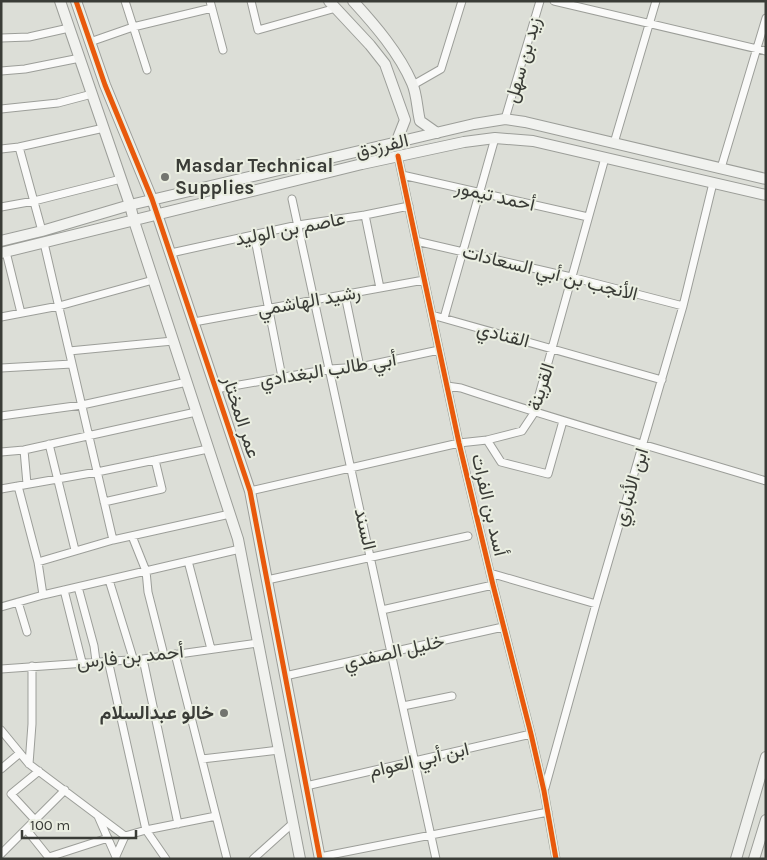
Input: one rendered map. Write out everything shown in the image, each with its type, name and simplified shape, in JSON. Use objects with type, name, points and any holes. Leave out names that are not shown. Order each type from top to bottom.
[{"type":"street","points":[[60,1],[130,205],[240,549],[300,859]]},
{"type":"street","name":"عمر المختار","points":[[76,1],[105,85],[158,215],[250,490],[320,858]]},
{"type":"street","points":[[125,1],[147,70]]},
{"type":"street","points":[[251,1],[258,30],[333,5],[385,64],[404,120],[396,143]]},
{"type":"street","points":[[353,1],[376,26],[404,68],[413,85],[420,121],[437,133]]},
{"type":"street","points":[[413,85],[441,69],[462,1]]},
{"type":"street","name":"زيد بن سهل","points":[[505,119],[540,1]]},
{"type":"street","points":[[554,1],[766,51]]},
{"type":"street","points":[[614,142],[656,1]]},
{"type":"street","points":[[90,42],[133,27],[211,5],[223,50]]},
{"type":"street","points":[[721,168],[766,18]]},
{"type":"street","points":[[1,38],[29,37],[69,28]]},
{"type":"street","points":[[1,71],[25,69],[80,58]]},
{"type":"street","points":[[1,110],[58,103],[92,94]]},
{"type":"street","name":"الفرزدق","points":[[1,242],[152,199],[474,124],[505,119],[614,142],[766,179]]},
{"type":"street","points":[[1,149],[20,147],[104,128]]},
{"type":"street","points":[[444,318],[495,138]]},
{"type":"street","name":"الفرزدق","points":[[4,252],[398,156],[464,142],[495,138],[533,141],[766,194]]},
{"type":"street","points":[[20,147],[42,231]]},
{"type":"street","name":"أسد بن الفرات","points":[[398,156],[446,386],[490,573],[531,734],[544,791],[556,859]]},
{"type":"street","name":"القرينة","points":[[250,490],[459,443],[487,440],[522,431],[534,413],[605,158]]},
{"type":"street","name":"أحمد تيمور","points":[[402,175],[588,217]]},
{"type":"street","points":[[1,206],[34,201],[121,179]]},
{"type":"street","name":"ابن الأنباري","points":[[544,791],[596,604],[683,306],[713,183]]},
{"type":"street","name":"السند","points":[[292,199],[436,859]]},
{"type":"street","name":"عاصم بن الوليد","points":[[171,253],[298,225],[409,206]]},
{"type":"street","points":[[365,215],[380,288]]},
{"type":"street","points":[[254,234],[282,377]]},
{"type":"street","name":"الأنجب بن أبي السعادات","points":[[416,241],[571,277],[683,306]]},
{"type":"street","points":[[44,242],[113,540]]},
{"type":"street","points":[[4,252],[21,313]]},
{"type":"street","points":[[1,317],[59,306],[153,280]]},
{"type":"street","name":"رشيد الهاشمي","points":[[194,322],[424,280]]},
{"type":"street","points":[[345,295],[360,367]]},
{"type":"street","name":"القنادي","points":[[432,314],[662,380]]},
{"type":"street","points":[[69,351],[173,341]]},
{"type":"street","name":"أبي طالب البغدادي","points":[[216,390],[330,369],[360,367],[439,350]]},
{"type":"street","points":[[1,368],[72,364]]},
{"type":"street","points":[[1,416],[82,405],[187,382]]},
{"type":"street","points":[[446,386],[461,388],[563,422],[766,481]]},
{"type":"street","points":[[1,452],[24,450],[196,412]]},
{"type":"street","points":[[487,440],[501,462],[548,474],[563,422]]},
{"type":"street","points":[[49,444],[75,550]]},
{"type":"street","points":[[1,489],[97,472],[208,449]]},
{"type":"street","points":[[24,450],[28,484]]},
{"type":"street","points":[[104,502],[162,489],[155,460]]},
{"type":"street","points":[[18,486],[38,562],[43,595]]},
{"type":"street","points":[[38,562],[113,540],[230,514]]},
{"type":"street","points":[[132,536],[146,571],[148,592],[164,655]]},
{"type":"street","points":[[267,580],[468,536]]},
{"type":"street","points":[[1,607],[43,595],[240,549]]},
{"type":"street","points":[[188,561],[211,649]]},
{"type":"street","points":[[490,573],[596,604]]},
{"type":"street","points":[[108,580],[133,658]]},
{"type":"street","points":[[382,610],[493,585]]},
{"type":"street","points":[[78,587],[94,646],[96,661]]},
{"type":"street","points":[[64,590],[82,662]]},
{"type":"street","points":[[18,602],[27,632]]},
{"type":"street","name":"خليل الصفدي","points":[[285,676],[504,627]]},
{"type":"street","name":"أحمد بن فارس","points":[[1,669],[133,658],[143,659],[258,643]]},
{"type":"street","points":[[175,654],[227,859]]},
{"type":"street","points":[[143,659],[178,824]]},
{"type":"street","points":[[108,660],[146,830],[166,859]]},
{"type":"street","points":[[29,764],[32,724],[32,666]]},
{"type":"street","points":[[403,706],[452,696]]},
{"type":"street","points":[[1,730],[29,764],[125,836]]},
{"type":"street","name":"ابن أبي العوام","points":[[306,786],[531,734]]},
{"type":"street","points":[[202,759],[279,750]]},
{"type":"street","points":[[1,769],[20,752]]},
{"type":"street","points":[[736,859],[766,757]]},
{"type":"street","points":[[35,820],[11,794],[39,771]]},
{"type":"street","points":[[742,859],[766,779]]},
{"type":"street","points":[[1,854],[65,790]]},
{"type":"street","points":[[320,858],[431,834],[548,812]]},
{"type":"street","points":[[98,816],[117,857]]},
{"type":"street","points":[[125,836],[216,816]]},
{"type":"street","points":[[754,859],[766,820]]},
{"type":"street","points":[[252,859],[293,824]]},
{"type":"street","points":[[26,829],[49,858],[108,838]]},
{"type":"street","points":[[117,857],[125,836]]},
{"type":"cycle path","points":[[76,1],[105,85],[152,199],[250,491],[320,859]]},
{"type":"cycle path","points":[[398,156],[459,443],[531,734],[544,791],[556,859]]},
{"type":"place","name":"Masdar Technical Supplies","points":[[165,177]]},
{"type":"place","name":"خالو عبدالسلام","points":[[224,713]]}]
